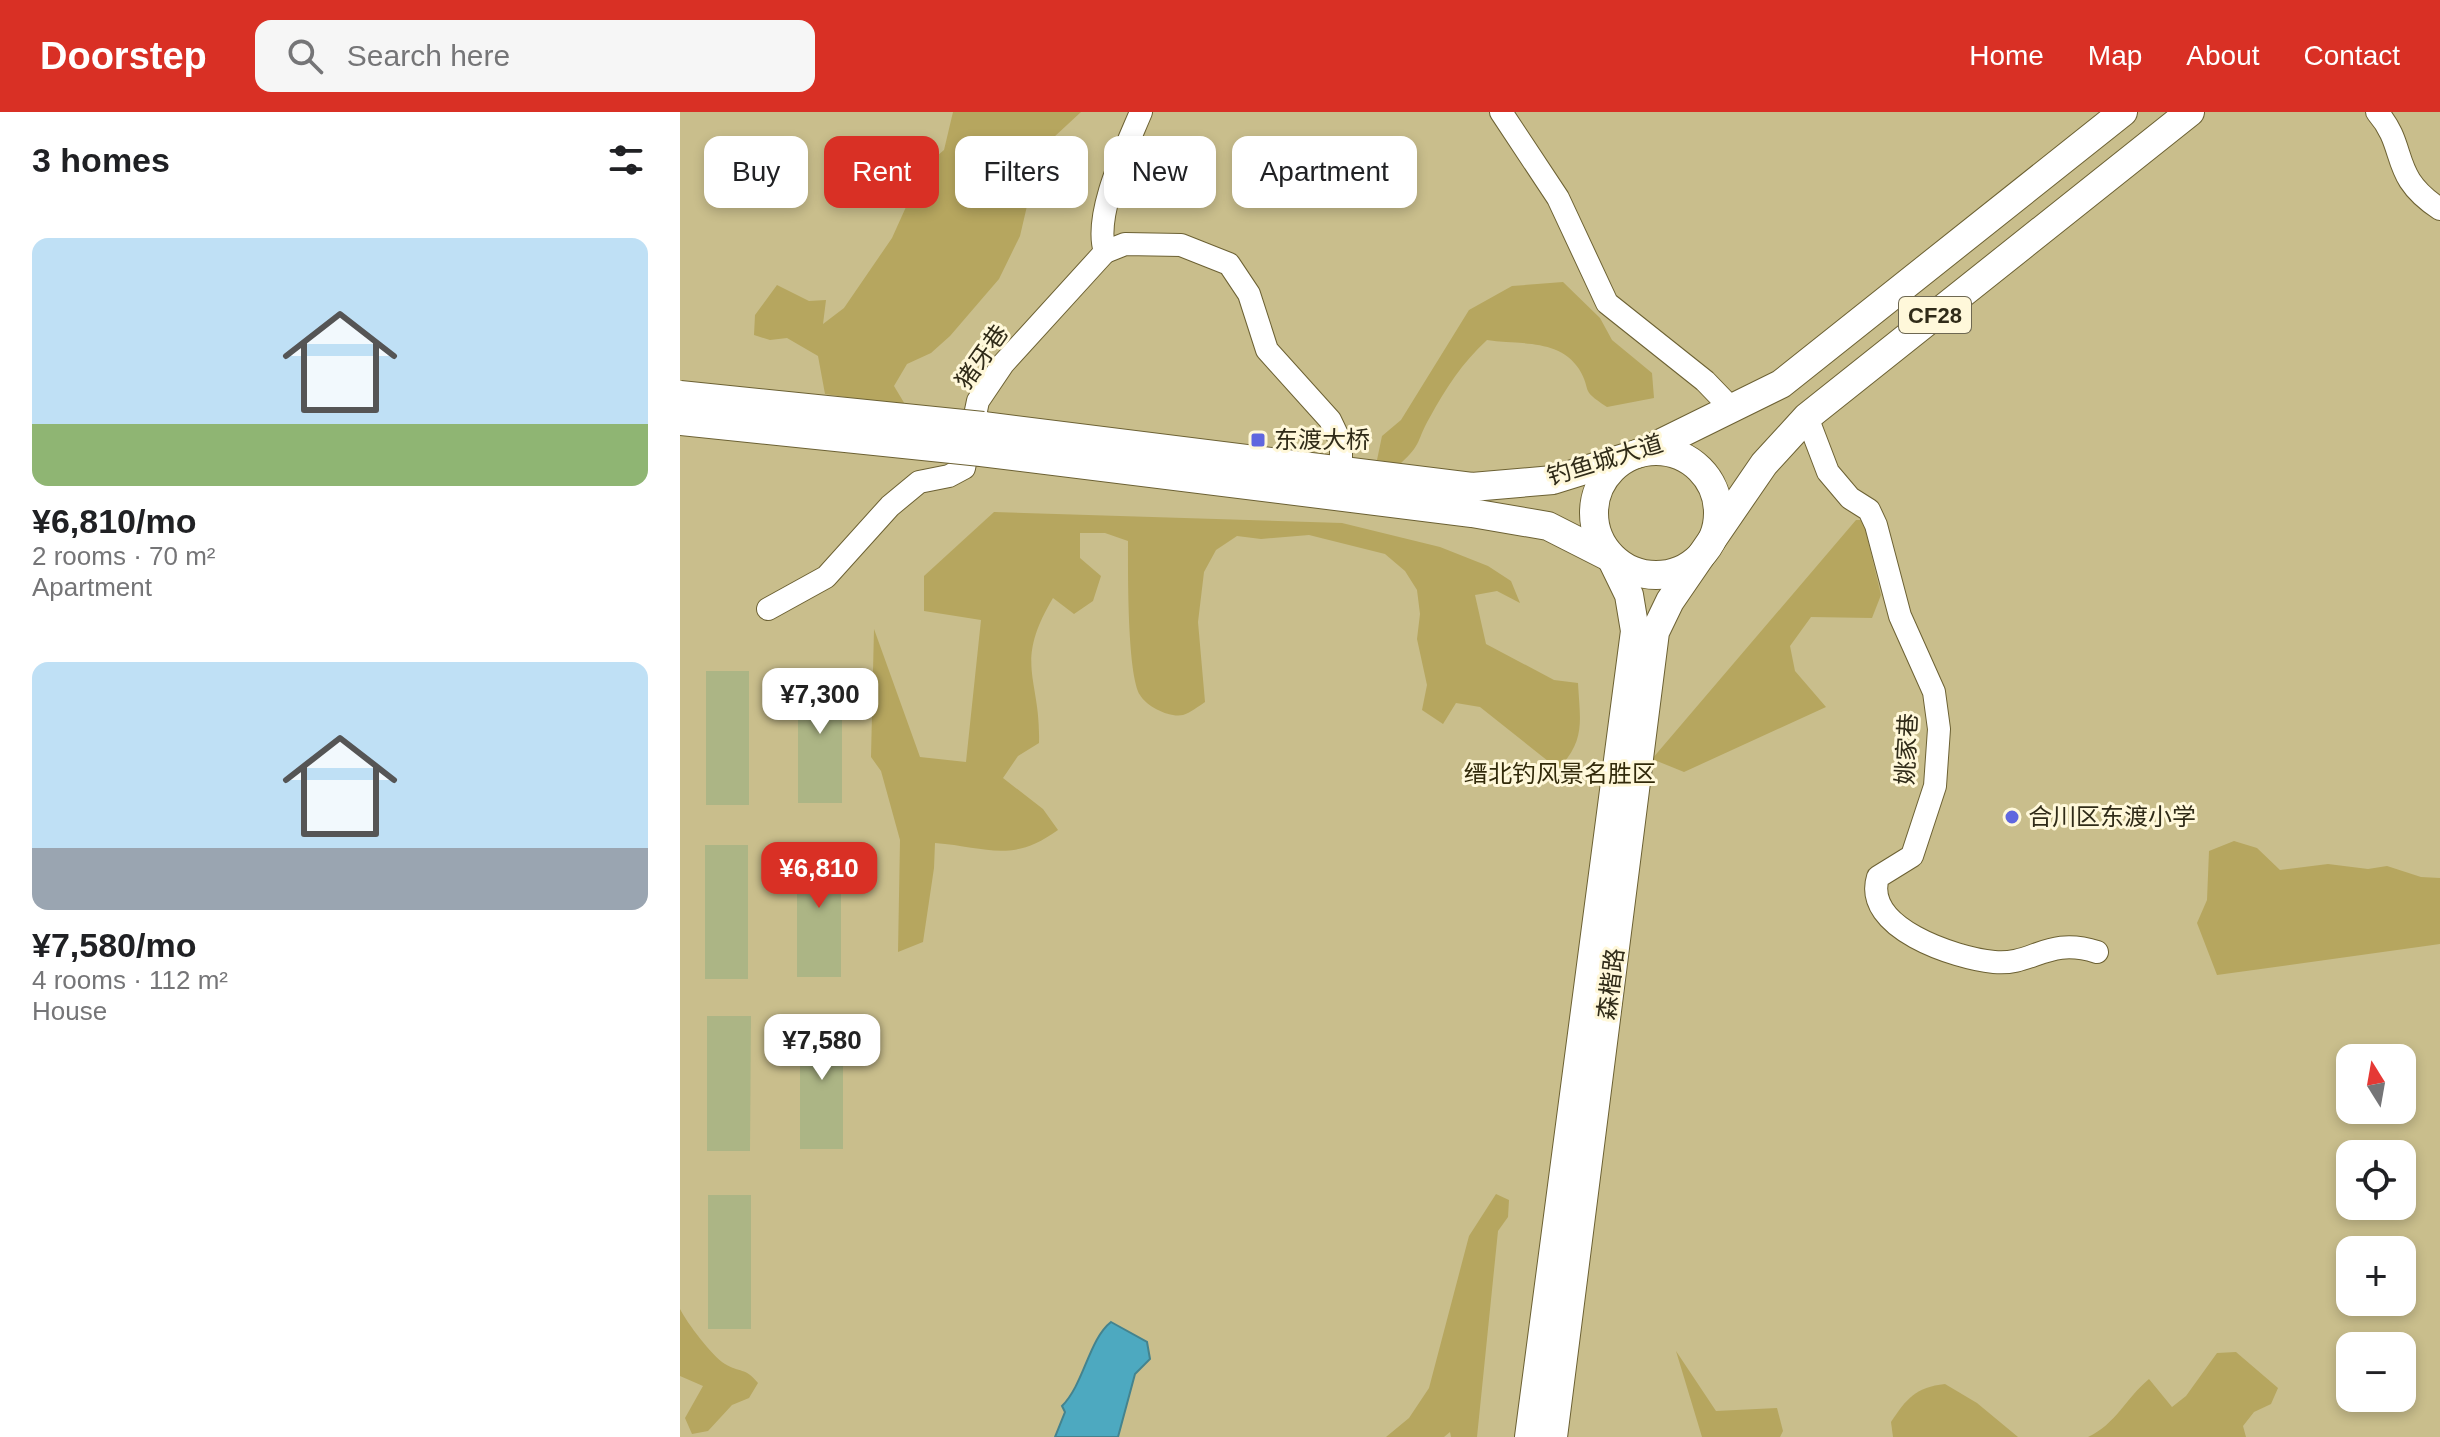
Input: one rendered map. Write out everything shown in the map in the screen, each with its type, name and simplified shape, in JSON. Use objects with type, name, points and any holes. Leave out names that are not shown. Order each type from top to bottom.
[{"type":"main road","name":"钓鱼城大道","points":[[982,439],[1341,471],[1472,487],[1553,480],[1643,452],[1781,384],[2123,112]]},
{"type":"main road","name":"CF28","points":[[1710,546],[1764,464],[1807,417],[2190,112]]},
{"type":"main road","points":[[680,395],[982,439]]},
{"type":"main road","points":[[680,421],[982,439]]},
{"type":"main road","name":"钓鱼城大道","points":[[982,439],[1548,526],[1611,558]]},
{"type":"main road","points":[[1664,451],[1683,457],[1700,469],[1712,486],[1719,506],[1718,526],[1710,546],[1691,565],[1667,575],[1647,576],[1628,570],[1611,558],[1600,541],[1594,505],[1599,486],[1610,471],[1643,452],[1664,451]]},
{"type":"main road","name":"森楷路","points":[[1553,1437],[1655,632],[1670,601],[1710,546]]},
{"type":"main road","name":"森楷路","points":[[1529,1437],[1635,631],[1629,595],[1611,558]]},
{"type":"street","points":[[1141,112],[1118,166],[1101,238],[1105,252],[1125,244],[1181,245],[1229,264],[1249,294],[1267,350],[1330,420],[1341,443],[1341,471]]},
{"type":"street","points":[[1501,112],[1558,198],[1607,303],[1705,381],[1733,410]]},
{"type":"street","points":[[2377,112],[2387,124],[2403,172],[2417,194],[2440,209]]},
{"type":"street","name":"猪牙巷","points":[[768,609],[826,577],[890,506],[919,482],[949,476],[964,468],[978,401],[1003,364],[1105,252]]},
{"type":"street","name":"姚家巷","points":[[1807,417],[1828,472],[1850,498],[1869,510],[1876,525],[1900,616],[1934,692],[1939,729],[1935,786],[1912,856],[1878,877],[1875,889],[1883,914],[1922,942],[1995,962],[2064,945],[2097,952]]},
{"type":"green space","name":"缙北钓风景名胜区","points":[[680,112],[2440,112],[2440,1437],[680,1437]]},
{"type":"shaded area","points":[[953,112],[1081,112],[1055,136],[955,136],[955,208],[1027,208],[1020,236],[999,279],[950,336],[931,353],[907,364],[894,386],[906,406],[825,394],[818,356],[787,338],[770,340],[754,335],[755,315],[777,285],[809,301],[826,300],[823,324],[844,308],[892,238],[906,208],[939,208],[939,154],[944,150]]},
{"type":"shaded area","points":[[1563,282],[1600,318],[1612,340],[1652,373],[1654,398],[1607,407],[1589,393],[1579,369],[1561,352],[1537,345],[1487,340],[1448,386],[1407,457],[1400,464],[1377,460],[1382,436],[1401,420],[1469,310],[1512,286]]},
{"type":"shaded area","points":[[994,512],[1342,523],[1440,547],[1488,566],[1511,581],[1520,603],[1497,591],[1475,595],[1486,644],[1554,680],[1578,683],[1580,719],[1577,739],[1558,769],[1480,707],[1456,703],[1443,724],[1422,710],[1427,685],[1417,639],[1420,614],[1417,590],[1405,571],[1385,554],[1309,535],[1261,539],[1237,536],[1216,550],[1204,572],[1198,622],[1205,702],[1183,715],[1159,711],[1143,699],[1136,684],[1129,621],[1128,541],[1105,533],[1080,533],[1080,558],[1101,576],[1093,601],[1074,614],[1053,598],[1041,621],[1032,656],[1039,743],[1018,756],[1003,778],[1043,809],[1058,830],[1026,847],[1012,850],[984,850],[935,843],[923,942],[898,952],[900,840],[881,771],[871,757],[874,629],[920,757],[966,762],[981,620],[924,611],[924,576]]},
{"type":"shaded area","points":[[1856,520],[1863,520],[1881,595],[1872,618],[1811,617],[1790,646],[1795,671],[1826,707],[1684,772],[1652,759]]},
{"type":"shaded area","points":[[2234,841],[2257,848],[2280,870],[2328,864],[2368,869],[2387,866],[2421,877],[2440,878],[2440,944],[2217,975],[2197,923],[2207,900],[2209,851]]},
{"type":"shaded area","points":[[1496,1194],[1509,1200],[1508,1217],[1498,1231],[1477,1437],[1451,1437],[1450,1432],[1444,1437],[1386,1437],[1409,1418],[1429,1388],[1469,1236]]},
{"type":"shaded area","points":[[680,1309],[700,1339],[720,1360],[746,1372],[758,1383],[749,1398],[732,1405],[708,1431],[692,1434],[685,1418],[703,1386],[680,1376]]},
{"type":"shaded area","points":[[1676,1351],[1716,1411],[1777,1408],[1783,1431],[1780,1437],[1702,1437]]},
{"type":"shaded area","points":[[2236,1352],[2278,1388],[2271,1404],[2254,1412],[2243,1426],[2246,1437],[2088,1437],[2114,1418],[2149,1379],[2172,1407],[2186,1396],[2217,1353]]},
{"type":"shaded area","points":[[1945,1384],[1977,1403],[2018,1437],[1893,1437],[1891,1422],[1907,1401],[1919,1391]]},
{"type":"water","points":[[1111,1322],[1147,1342],[1150,1359],[1135,1374],[1118,1437],[1055,1437],[1065,1412],[1062,1406],[1076,1386],[1097,1339]]},
{"type":"building","points":[[798,669],[842,669],[842,803],[798,803]]},
{"type":"building","points":[[706,671],[749,671],[749,805],[706,805]]},
{"type":"building","points":[[797,843],[841,843],[841,977],[797,977]]},
{"type":"building","points":[[705,845],[748,845],[748,979],[705,979]]},
{"type":"building","points":[[800,1014],[843,1014],[843,1149],[800,1149]]},
{"type":"building","points":[[707,1016],[751,1016],[750,1151],[707,1151]]},
{"type":"building","points":[[708,1195],[751,1195],[751,1329],[708,1329]]},
{"type":"place","name":"东渡大桥","points":[[1258,440]]},
{"type":"place","name":"合川区东渡小学","points":[[2012,817]]}]
